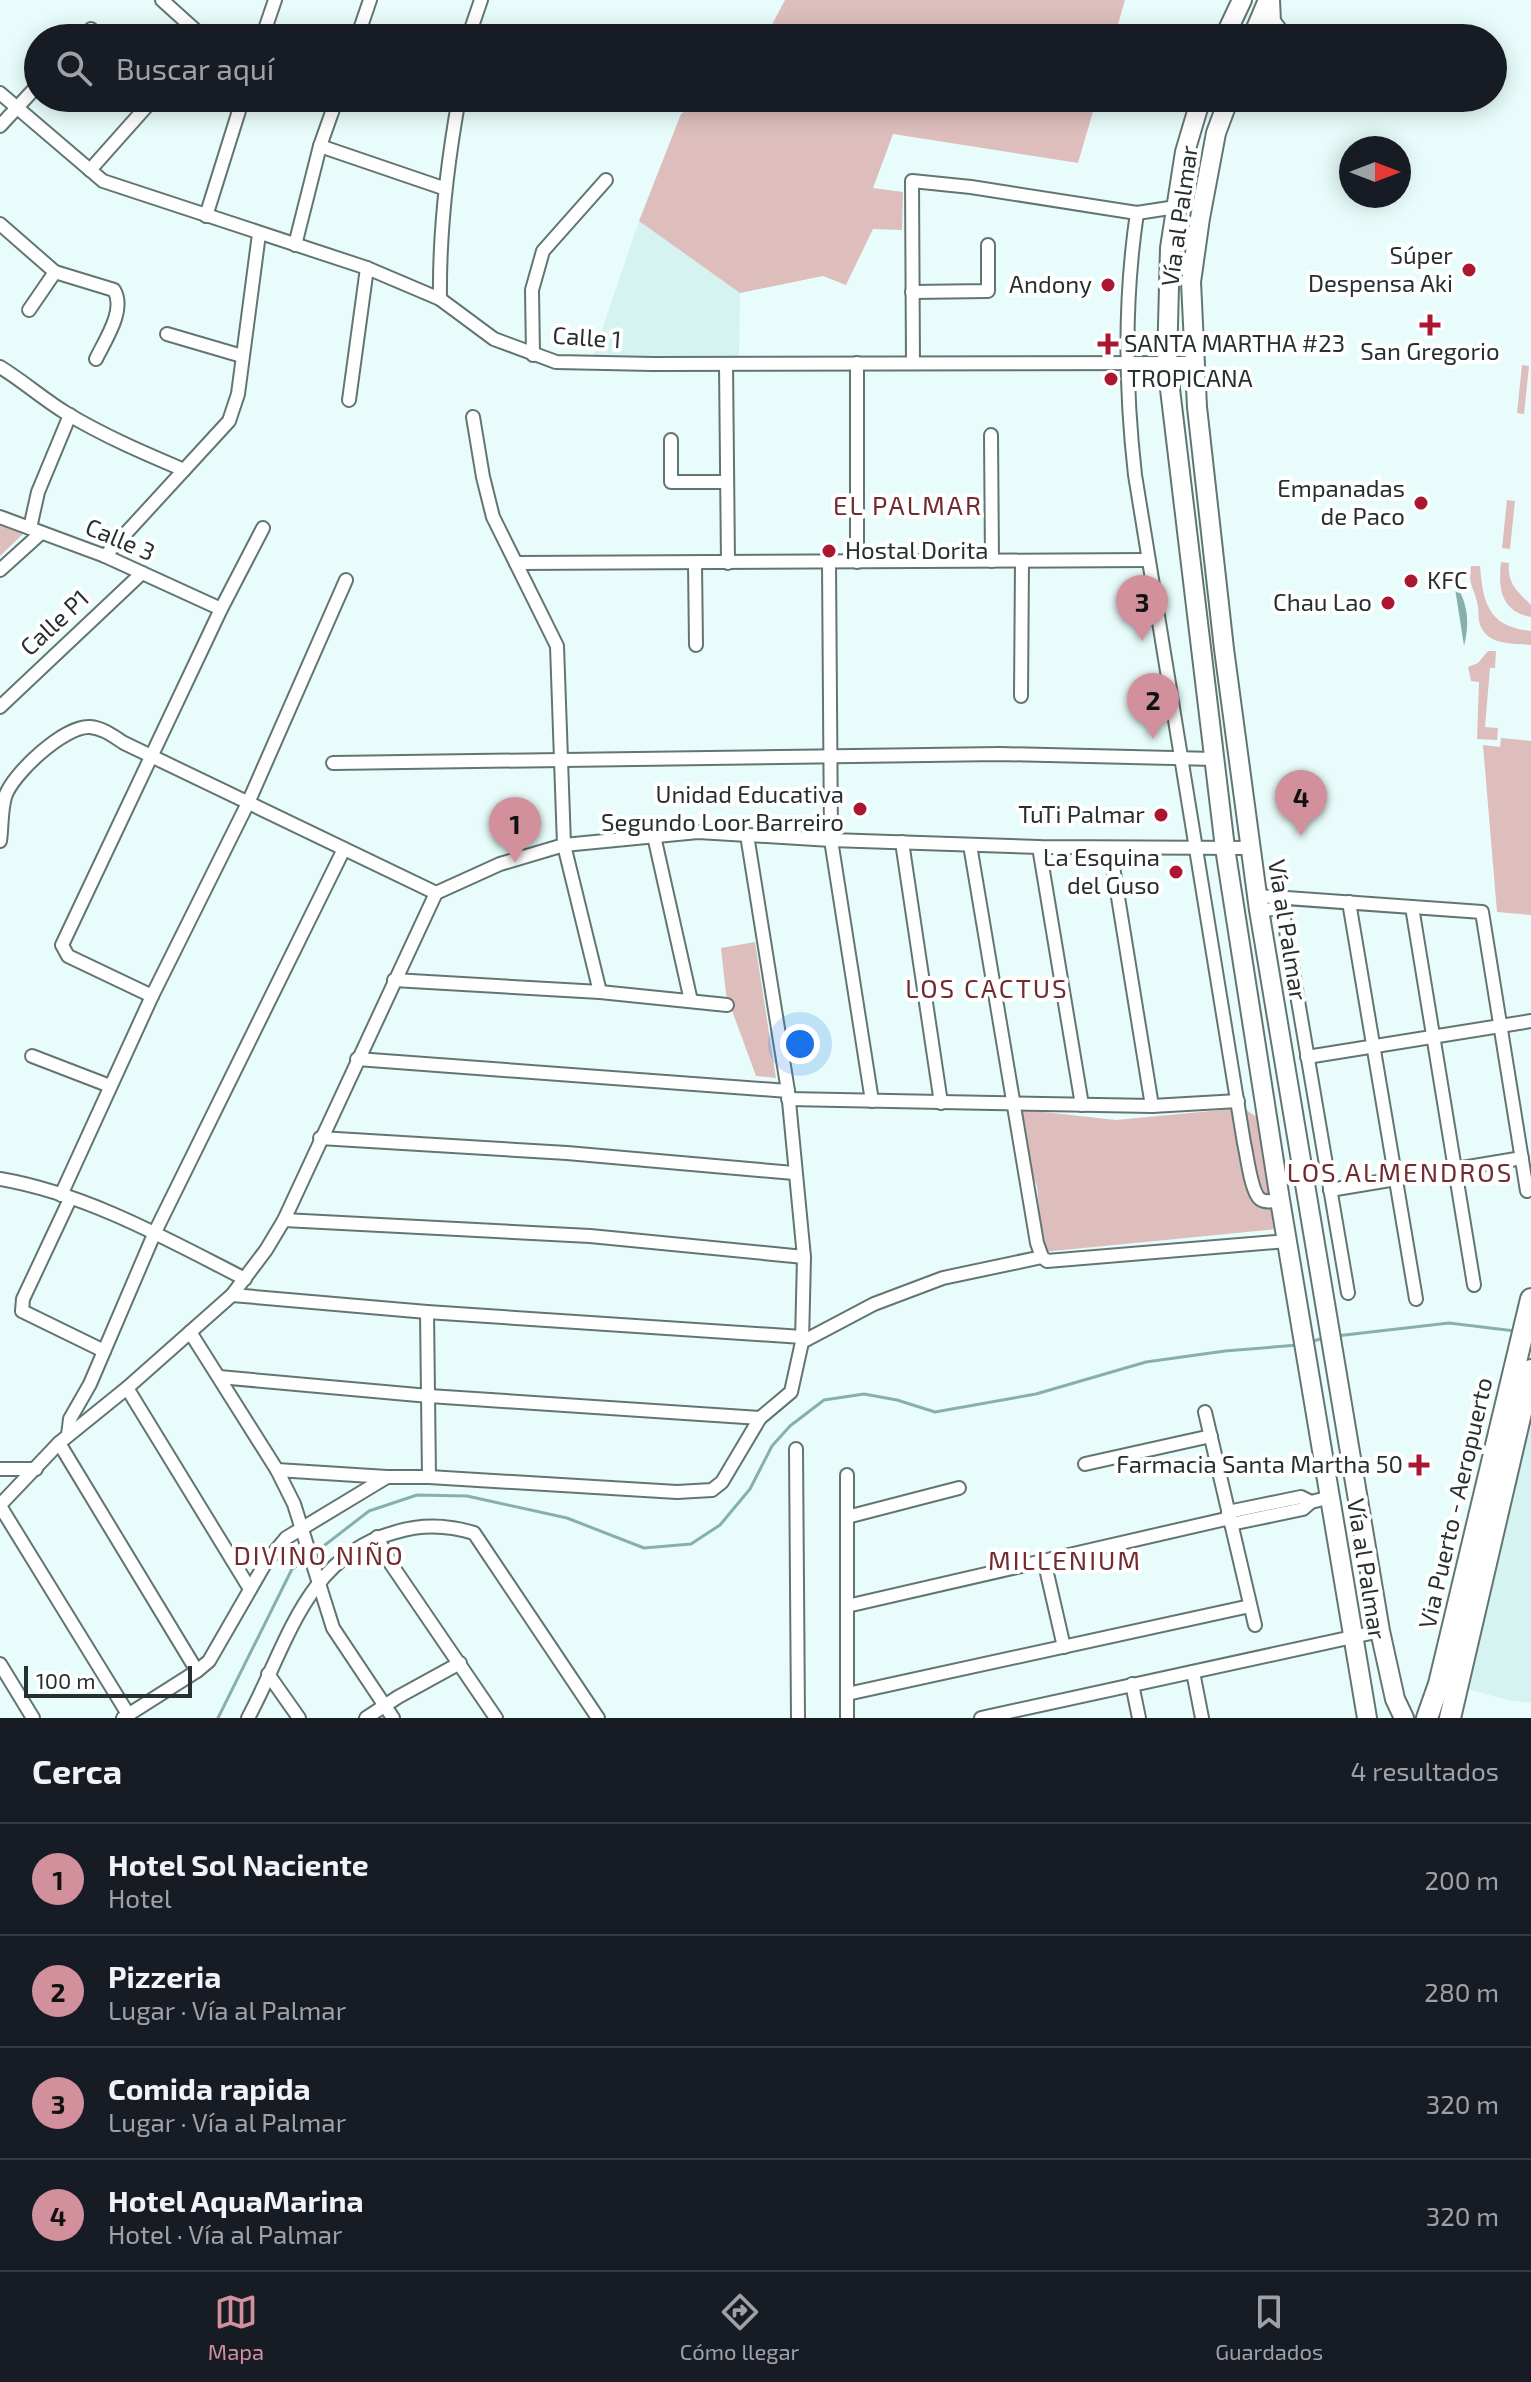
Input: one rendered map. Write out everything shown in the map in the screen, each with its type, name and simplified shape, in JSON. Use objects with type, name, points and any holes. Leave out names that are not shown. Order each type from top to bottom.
[{"type":"main road","points":[[1231,24],[1242,0]]},
{"type":"main road","points":[[1258,24],[1269,0]]},
{"type":"main road","points":[[1269,0],[1272,24]]},
{"type":"main road","name":"Vía al Palmar","points":[[1197,112],[1185,152],[1176,207],[1167,304],[1167,364],[1225,848],[1351,1637],[1367,1718]]},
{"type":"main road","name":"Vía al Palmar","points":[[1224,112],[1216,133],[1191,282],[1193,363],[1222,635],[1258,903],[1334,1359],[1380,1631],[1395,1699],[1404,1718]]},
{"type":"main road","points":[[1216,133],[1228,112]]},
{"type":"main road","name":"Via Puerto - Aeropuerto","points":[[1450,1718],[1523,1368],[1531,1299]]},
{"type":"main road","name":"Via Puerto - Aeropuerto","points":[[1427,1718],[1439,1684],[1523,1368]]},
{"type":"street","points":[[162,0],[189,24]]},
{"type":"street","points":[[267,24],[275,0]]},
{"type":"street","points":[[362,24],[370,0]]},
{"type":"street","points":[[473,24],[481,0]]},
{"type":"street","name":"Calle 1","points":[[0,93],[103,181],[367,268],[440,299],[494,339],[556,362],[1193,363]]},
{"type":"street","points":[[0,126],[24,100]]},
{"type":"street","points":[[90,170],[142,112]]},
{"type":"street","points":[[206,216],[239,112]]},
{"type":"street","points":[[295,245],[320,146],[332,112]]},
{"type":"street","points":[[440,299],[443,188],[457,112]]},
{"type":"street","points":[[320,146],[443,188]]},
{"type":"street","points":[[533,355],[532,290],[543,251],[606,180]]},
{"type":"street","points":[[913,363],[912,181],[1137,213],[1176,207]]},
{"type":"street","points":[[1137,213],[1128,279],[1128,414],[1148,560],[1254,1190],[1258,1198],[1264,1201],[1280,1200]]},
{"type":"street","points":[[0,224],[55,272],[114,290],[119,309],[96,359]]},
{"type":"street","points":[[105,556],[229,421],[238,394],[259,234]]},
{"type":"street","points":[[912,292],[988,291],[988,245]]},
{"type":"street","points":[[349,400],[367,268]]},
{"type":"street","points":[[29,310],[55,272]]},
{"type":"street","points":[[167,334],[242,356]]},
{"type":"street","points":[[857,363],[857,562]]},
{"type":"street","points":[[726,364],[728,563]]},
{"type":"street","points":[[0,367],[70,415],[110,437],[184,470]]},
{"type":"street","points":[[0,570],[35,530],[38,492],[70,415]]},
{"type":"street","points":[[473,417],[493,517],[557,646],[564,845],[600,992]]},
{"type":"street","points":[[991,435],[992,561]]},
{"type":"street","points":[[671,440],[671,482],[727,482]]},
{"type":"street","name":"Calle 3","points":[[0,517],[105,556],[221,609]]},
{"type":"street","points":[[152,996],[68,956],[62,945],[221,609],[263,528]]},
{"type":"street","points":[[516,563],[1148,560]]},
{"type":"street","points":[[1021,696],[1022,561]]},
{"type":"street","points":[[695,563],[696,645]]},
{"type":"street","points":[[829,563],[831,840],[872,1101]]},
{"type":"street","name":"Calle P1","points":[[0,707],[142,573]]},
{"type":"street","points":[[104,1351],[22,1311],[23,1299],[110,1086],[248,803],[346,580]]},
{"type":"street","points":[[0,841],[4,794],[33,761],[69,732],[87,726],[104,731],[436,893]]},
{"type":"street","points":[[333,763],[1000,754],[1215,759]]},
{"type":"street","points":[[387,1477],[304,1533],[286,1538],[250,1589],[209,1661],[125,1716],[0,1505],[63,1439],[127,1388],[232,1295],[245,1279],[284,1220],[436,893],[500,864],[564,845],[698,832],[1039,847],[1250,848]]},
{"type":"street","points":[[277,1470],[677,1492],[712,1490],[722,1482],[760,1418],[791,1392],[802,1339],[804,1257],[788,1095],[747,835]]},
{"type":"street","points":[[654,836],[691,1001]]},
{"type":"street","points":[[902,842],[941,1103]]},
{"type":"street","points":[[970,845],[1012,1104],[1042,1257],[1047,1261],[1287,1241]]},
{"type":"street","points":[[1039,847],[1082,1105]]},
{"type":"street","points":[[1110,848],[1152,1106]]},
{"type":"street","points":[[197,1671],[63,1439],[155,1232],[344,849]]},
{"type":"street","points":[[1349,902],[1416,1299]]},
{"type":"street","points":[[1258,903],[1349,902],[1482,912],[1527,1191]]},
{"type":"street","points":[[1258,903],[1283,913],[1348,1293]]},
{"type":"street","points":[[1412,907],[1474,1285]]},
{"type":"street","points":[[394,980],[600,992],[727,1005]]},
{"type":"street","points":[[1307,1057],[1531,1021]]},
{"type":"street","points":[[32,1056],[110,1086]]},
{"type":"street","points":[[357,1059],[872,1101],[1152,1106],[1238,1101]]},
{"type":"street","points":[[320,1138],[567,1153],[794,1173]]},
{"type":"street","points":[[1330,1190],[1522,1158]]},
{"type":"street","points":[[0,1179],[66,1197],[155,1232],[245,1279]]},
{"type":"street","points":[[284,1220],[579,1235],[804,1257]]},
{"type":"street","points":[[232,1295],[802,1339],[874,1304],[943,1278],[1042,1257]]},
{"type":"street","points":[[427,1312],[429,1477]]},
{"type":"street","points":[[190,1332],[277,1470],[294,1504],[333,1628],[393,1718]]},
{"type":"street","points":[[219,1377],[429,1396],[760,1418]]},
{"type":"street","points":[[127,1388],[250,1589]]},
{"type":"street","points":[[1205,1412],[1255,1625]]},
{"type":"street","points":[[1085,1464],[1211,1436]]},
{"type":"street","points":[[796,1449],[798,1718]]},
{"type":"street","points":[[0,1469],[36,1469]]},
{"type":"street","points":[[847,1475],[847,1718]]},
{"type":"street","points":[[847,1517],[959,1488]]},
{"type":"street","points":[[847,1606],[1230,1518],[1303,1509],[1311,1502],[1331,1497]]},
{"type":"street","points":[[248,1718],[296,1615],[317,1583],[350,1553],[377,1537],[414,1527],[453,1527],[474,1533],[598,1718]]},
{"type":"street","points":[[377,1537],[391,1564],[496,1718]]},
{"type":"street","points":[[1044,1560],[1064,1647]]},
{"type":"street","points":[[847,1694],[1250,1606]]},
{"type":"street","points":[[981,1718],[1380,1631]]},
{"type":"street","points":[[366,1718],[460,1663]]},
{"type":"street","points":[[0,1664],[33,1718]]},
{"type":"street","points":[[1193,1672],[1202,1718]]},
{"type":"street","points":[[268,1674],[299,1718]]},
{"type":"street","points":[[1132,1684],[1139,1718]]},
{"type":"shaded area","points":[[785,0],[1125,0],[1118,24],[772,24]]},
{"type":"shaded area","points":[[1093,112],[1078,163],[893,134],[873,188],[903,192],[902,230],[873,229],[846,285],[823,276],[740,293],[639,221],[681,114]]},
{"type":"shaded area","points":[[639,221],[740,293],[739,357],[593,356]]},
{"type":"shaded area","points":[[1522,365],[1529,366],[1524,414],[1517,413]]},
{"type":"shaded area","points":[[1507,500],[1515,501],[1510,549],[1502,548]]},
{"type":"shaded area","points":[[0,524],[24,533],[0,556]]},
{"type":"shaded area","points":[[1501,562],[1509,563],[1511,581],[1531,605],[1531,617],[1513,610],[1504,597],[1500,581]]},
{"type":"shaded area","points":[[1471,566],[1480,566],[1486,602],[1497,619],[1517,629],[1531,631],[1531,645],[1500,642],[1482,629],[1471,581]]},
{"type":"shaded area","points":[[1454,582],[1466,612],[1464,646]]},
{"type":"shaded area","points":[[1488,651],[1496,651],[1495,668],[1490,668],[1485,727],[1498,728],[1497,740],[1477,739],[1479,682],[1471,681],[1468,667],[1478,663]]},
{"type":"shaded area","points":[[1501,738],[1531,741],[1531,915],[1497,912],[1483,745],[1500,747]]},
{"type":"shaded area","points":[[755,942],[776,1078],[756,1076],[726,994],[721,948]]},
{"type":"shaded area","points":[[1243,1108],[1257,1117],[1276,1229],[1043,1252],[1037,1186],[1025,1157],[1016,1109],[1116,1120]]},
{"type":"shaded area","points":[[1531,1414],[1531,1703],[1468,1689]]},
{"type":"waterway","points":[[1336,1336],[1449,1323],[1515,1331]]},
{"type":"waterway","points":[[1309,1342],[1325,1338]]},
{"type":"waterway","points":[[312,1555],[369,1511],[417,1495],[467,1496],[567,1518],[644,1548],[691,1544],[720,1525],[750,1489],[772,1446],[790,1426],[824,1400],[864,1394],[935,1412],[1036,1394],[1146,1362],[1298,1345]]},
{"type":"waterway","points":[[218,1718],[292,1569],[306,1560]]},
{"type":"place","name":"Súper Despensa Aki","points":[[1469,270]]},
{"type":"place","name":"Andony","points":[[1108,285]]},
{"type":"place","name":"San Gregorio","points":[[1430,325]]},
{"type":"place","name":"SANTA MARTHA #23","points":[[1108,344]]},
{"type":"place","name":"TROPICANA","points":[[1111,379]]},
{"type":"place","name":"Empanadas de Paco","points":[[1421,503]]},
{"type":"place","name":"Hostal Dorita","points":[[829,551]]},
{"type":"place","name":"KFC","points":[[1411,581]]},
{"type":"place","name":"Chau Lao","points":[[1388,603]]},
{"type":"place","name":"Comida rapida","points":[[1142,641]]},
{"type":"place","name":"Pizzeria","points":[[1153,739]]},
{"type":"place","name":"Unidad Educativa Segundo Loor Barreiro","points":[[860,809]]},
{"type":"place","name":"TuTi Palmar","points":[[1161,815]]},
{"type":"place","name":"Hotel AquaMarina","points":[[1301,836]]},
{"type":"place","name":"Hotel Sol Naciente","points":[[515,863]]},
{"type":"place","name":"La Esquina del Guso","points":[[1176,872]]},
{"type":"place","name":"Farmacia Santa Martha 50","points":[[1419,1465]]},
{"type":"district","name":"EL PALMAR","points":[[908,506]]},
{"type":"district","name":"LOS CACTUS","points":[[987,989]]},
{"type":"district","name":"LOS ALMENDROS","points":[[1400,1173]]},
{"type":"district","name":"DIVINO NIÑO","points":[[319,1556]]},
{"type":"district","name":"MILLENIUM","points":[[1065,1561]]}]
